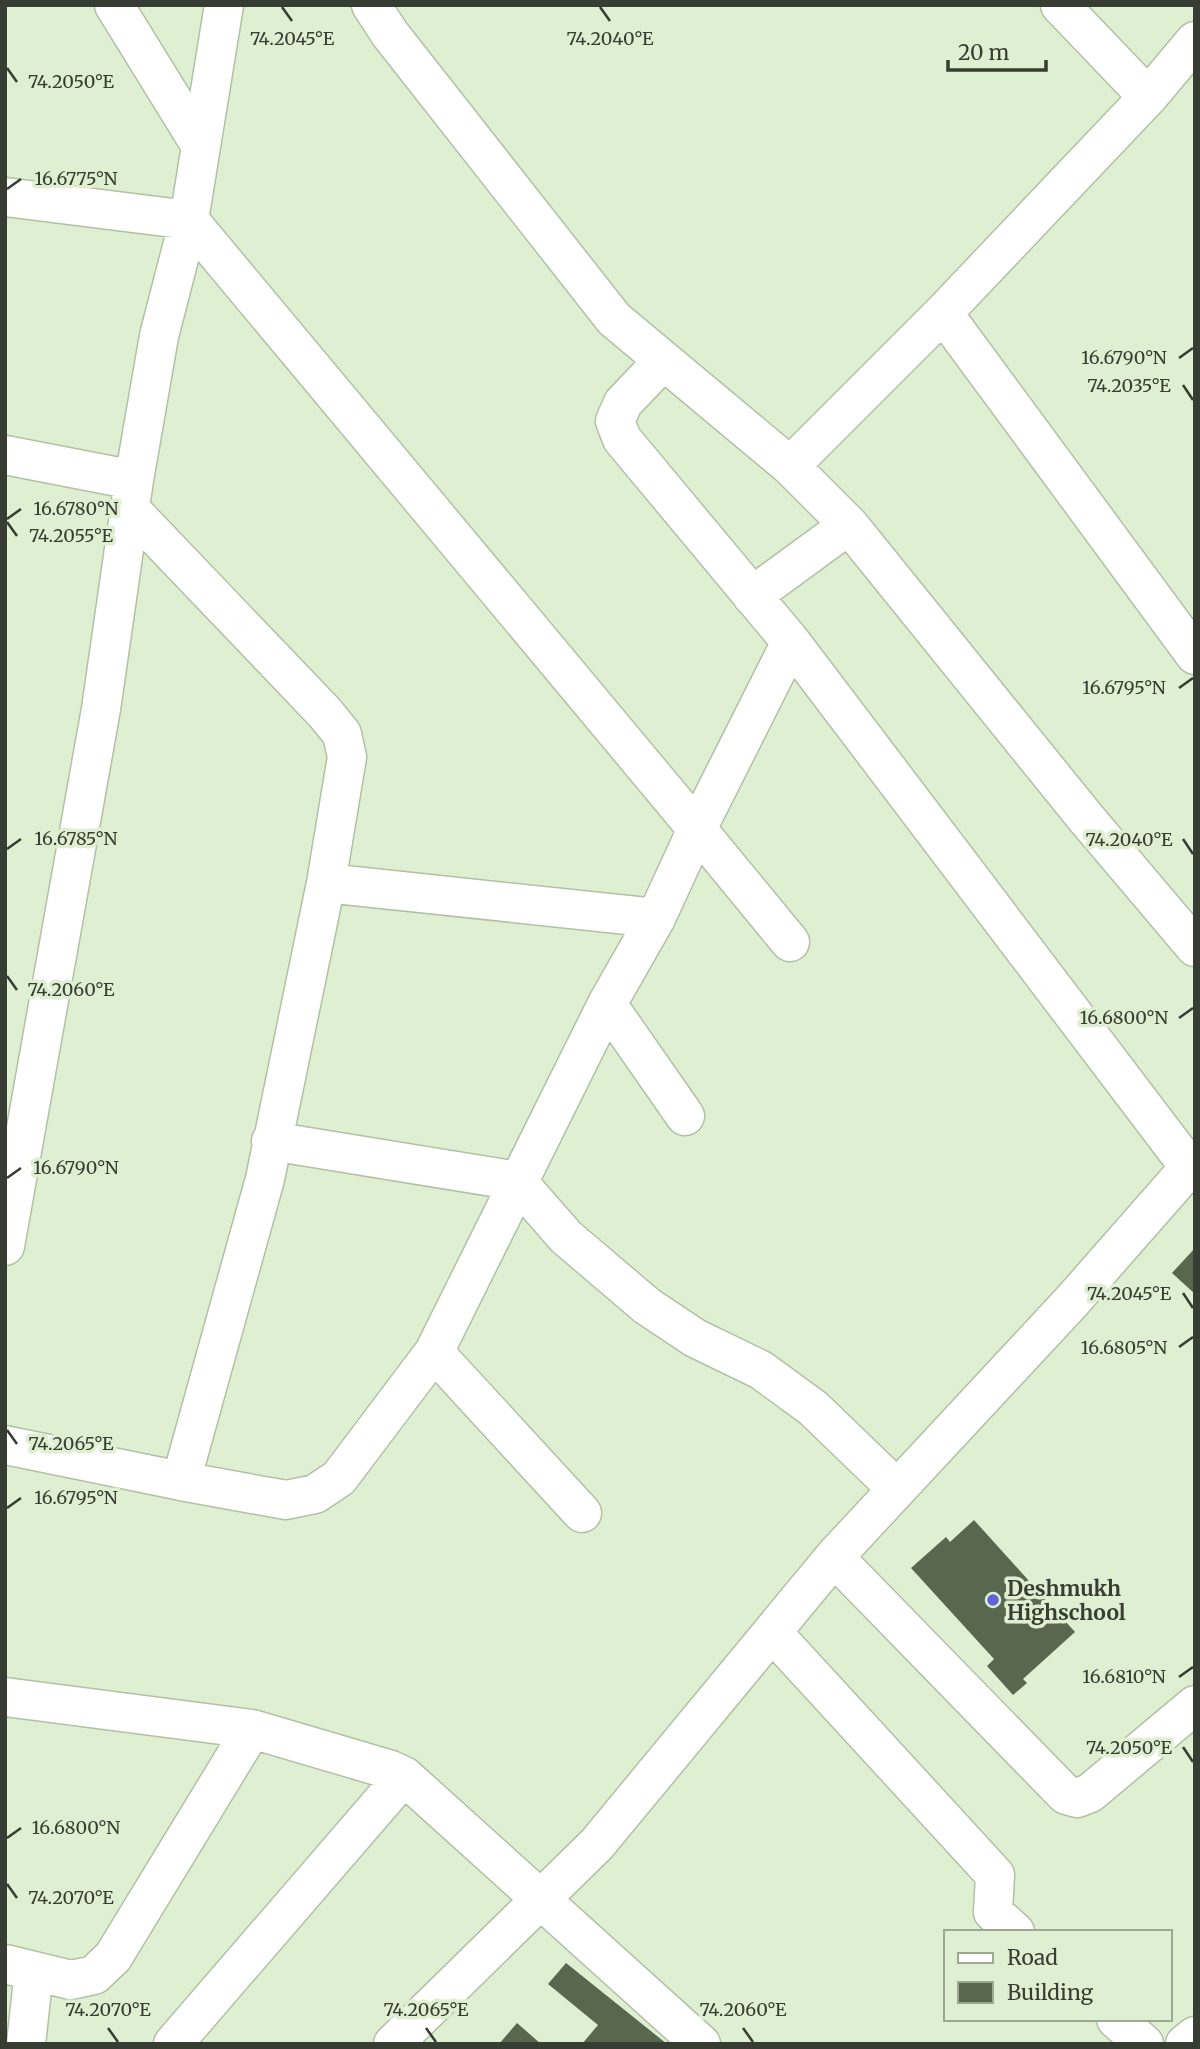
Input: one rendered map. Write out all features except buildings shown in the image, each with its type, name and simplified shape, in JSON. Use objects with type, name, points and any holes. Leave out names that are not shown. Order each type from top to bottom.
[{"type":"street","points":[[114,5],[201,146]]},
{"type":"street","points":[[5,1246],[102,709],[132,494],[159,336],[189,220],[224,5]]},
{"type":"street","points":[[371,5],[390,34],[614,318],[790,466],[849,525],[1085,817],[1195,947]]},
{"type":"street","points":[[1060,5],[1148,97]]},
{"type":"street","points":[[790,466],[943,313],[1148,97],[1195,41]]},
{"type":"street","points":[[5,197],[189,220],[790,942]]},
{"type":"street","points":[[943,313],[1195,655]]},
{"type":"street","points":[[393,2044],[597,1844],[834,1557],[1073,1300],[1192,1164],[792,642],[622,439],[615,421],[623,403],[663,361]]},
{"type":"street","points":[[5,455],[132,494],[342,734],[346,757],[326,883],[265,1179],[181,1481]]},
{"type":"street","points":[[752,596],[849,525]]},
{"type":"street","points":[[5,1445],[286,1500],[315,1494],[339,1478],[434,1352],[517,1181],[607,1004],[656,918],[697,829],[792,642]]},
{"type":"street","points":[[326,883],[656,918]]},
{"type":"street","points":[[607,1004],[685,1116]]},
{"type":"street","points":[[271,1141],[517,1181],[566,1237],[647,1306],[695,1338],[761,1370],[813,1408],[897,1489]]},
{"type":"street","points":[[434,1352],[582,1513]]},
{"type":"street","points":[[834,1557],[1066,1795],[1077,1798],[1090,1793],[1195,1705]]},
{"type":"street","points":[[772,1632],[995,1875],[993,1912],[1013,1930]]},
{"type":"street","points":[[5,1698],[252,1729],[404,1776],[701,2044]]},
{"type":"street","points":[[26,2044],[19,1968],[71,1980],[94,1975],[113,1957],[252,1729]]},
{"type":"street","points":[[173,2044],[404,1776]]},
{"type":"street","points":[[1118,2021],[1144,2044]]},
{"type":"street","points":[[1185,2044],[1195,2036]]},
{"type":"place","name":"Deshmukh Highschool","points":[[993,1600]]}]
